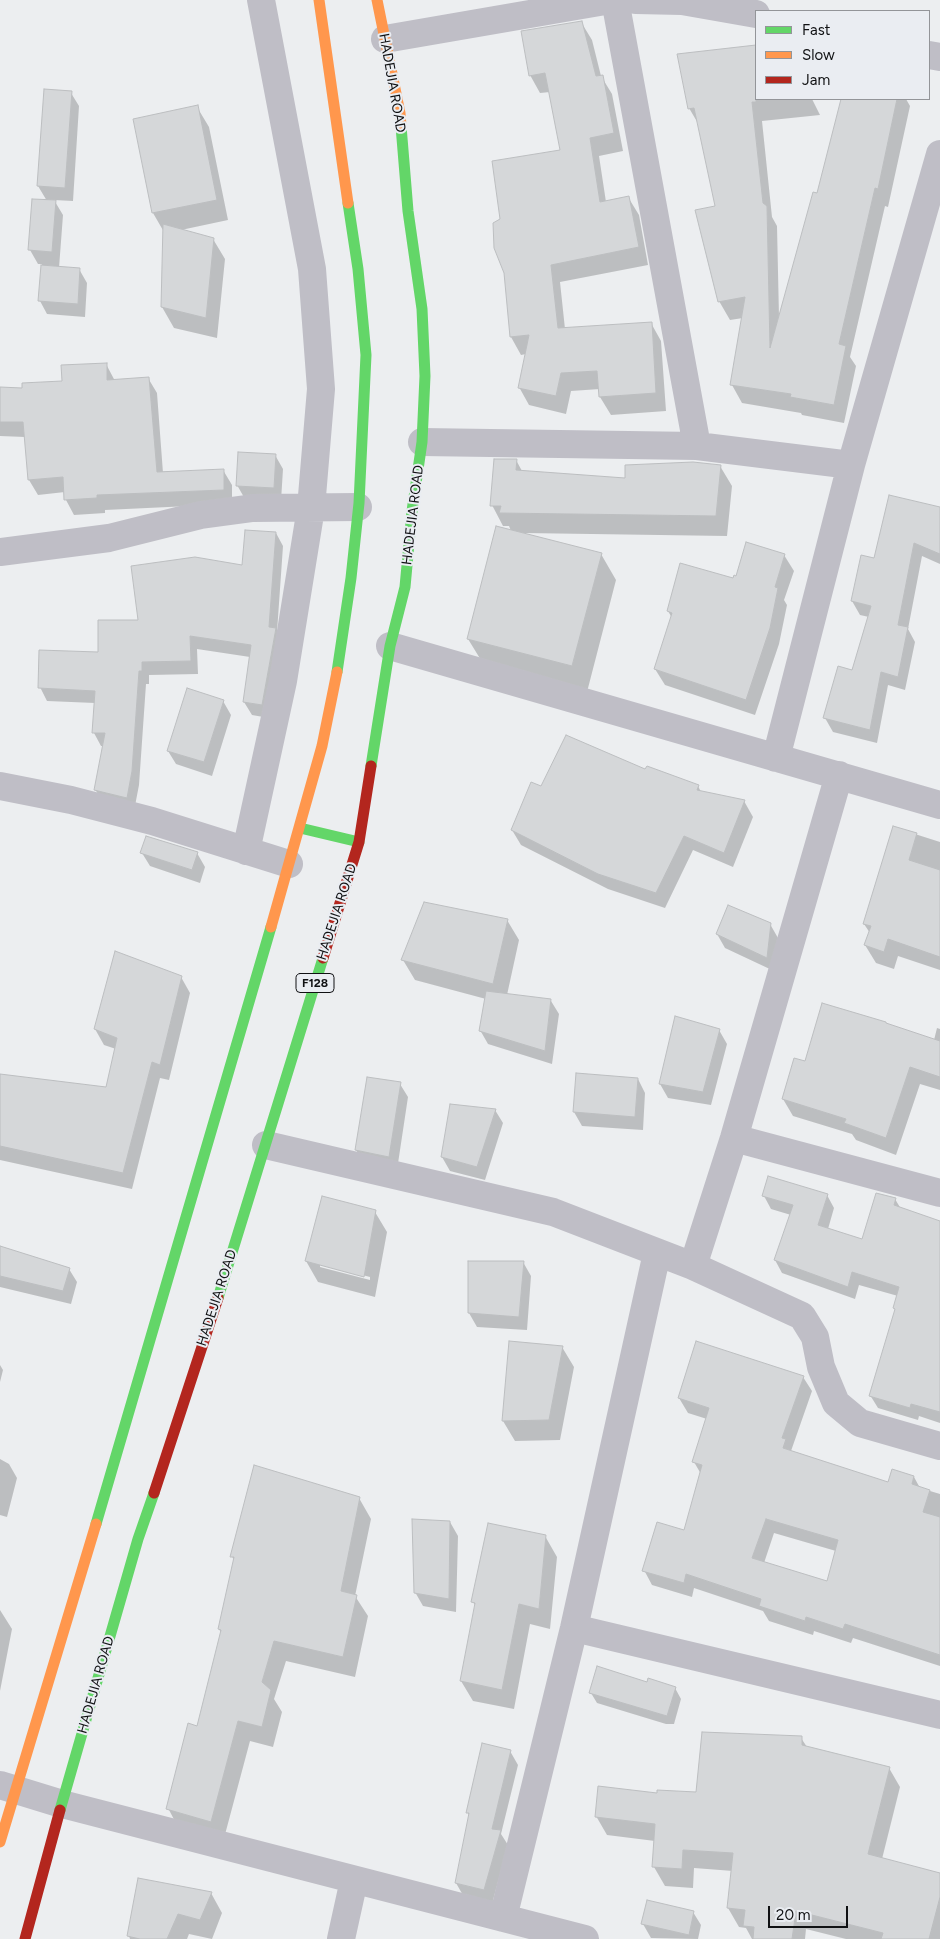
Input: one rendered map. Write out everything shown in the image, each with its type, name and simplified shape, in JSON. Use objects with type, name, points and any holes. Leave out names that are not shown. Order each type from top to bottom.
[{"type":"main road","points":[[0,1842],[7,1787],[60,1648],[300,828],[322,746],[340,656],[351,578],[358,507],[366,355],[358,269],[319,0]]},
{"type":"main road","name":"HADEJIA ROAD","points":[[25,1939],[138,1540],[169,1450],[266,1144],[359,842],[390,646],[405,587],[412,511],[422,442],[425,376],[422,309],[408,211],[400,113],[377,0]]},
{"type":"main road","points":[[300,828],[359,842]]},
{"type":"street","points":[[246,851],[283,681],[311,508],[321,388],[312,269],[261,0]]},
{"type":"street","points":[[385,39],[611,0]]},
{"type":"street","points":[[615,0],[697,446]]},
{"type":"street","points":[[636,0],[682,2],[755,14]]},
{"type":"street","points":[[776,758],[850,465],[940,154]]},
{"type":"street","points":[[422,442],[697,446],[850,465]]},
{"type":"street","points":[[0,552],[109,538],[202,515],[254,508],[358,507]]},
{"type":"street","points":[[390,646],[940,805]]},
{"type":"street","points":[[693,1266],[734,1138],[839,775]]},
{"type":"street","points":[[0,786],[71,800],[152,821],[289,864]]},
{"type":"street","points":[[734,1138],[940,1194]]},
{"type":"street","points":[[266,1144],[553,1212],[693,1266],[802,1316],[815,1337],[821,1367],[836,1403],[860,1423],[940,1446]]},
{"type":"street","points":[[503,1918],[574,1628],[657,1253]]},
{"type":"street","points":[[574,1628],[940,1715]]},
{"type":"street","points":[[7,1787],[62,1804],[585,1939]]},
{"type":"street","points":[[341,1939],[354,1880]]},
{"type":"building","points":[[582,21],[596,76],[603,75],[614,133],[590,138],[600,202],[629,196],[639,247],[551,265],[558,328],[652,322],[656,393],[599,397],[597,371],[561,373],[556,396],[518,388],[529,335],[510,337],[504,273],[494,248],[493,223],[500,219],[492,161],[560,150],[545,73],[529,76],[521,31]]},
{"type":"building","points":[[755,45],[756,102],[752,102],[763,203],[767,206],[770,348],[813,192],[817,193],[841,100],[897,100],[878,189],[875,188],[839,344],[846,346],[834,405],[790,397],[791,394],[730,385],[745,297],[718,302],[695,210],[715,206],[694,108],[688,109],[677,54]]},
{"type":"building","points":[[44,89],[72,91],[65,188],[37,186]]},
{"type":"building","points":[[198,105],[217,200],[152,213],[133,119]]},
{"type":"building","points":[[32,199],[56,200],[52,252],[28,250]]},
{"type":"building","points":[[163,224],[214,238],[206,318],[161,307]]},
{"type":"building","points":[[41,265],[80,268],[78,304],[38,301]]},
{"type":"building","points":[[107,363],[107,380],[149,377],[157,472],[224,469],[224,490],[97,495],[97,498],[64,500],[63,477],[28,480],[23,422],[0,422],[0,387],[22,388],[22,383],[62,381],[61,365]]},
{"type":"building","points":[[238,452],[276,454],[274,488],[236,486]]},
{"type":"building","points":[[494,459],[517,459],[516,470],[625,478],[625,465],[693,462],[721,465],[716,516],[499,513],[501,506],[490,506]]},
{"type":"building","points":[[889,495],[940,507],[940,554],[914,543],[898,625],[908,627],[898,677],[881,672],[870,730],[823,718],[838,666],[852,670],[871,606],[851,601],[861,555],[874,558]]},
{"type":"building","points":[[496,526],[602,553],[572,666],[467,639]]},
{"type":"building","points":[[245,530],[276,532],[269,627],[276,628],[262,705],[243,702],[251,645],[190,636],[191,661],[142,662],[142,671],[139,671],[132,771],[127,798],[94,790],[105,733],[92,733],[95,691],[38,688],[39,650],[98,652],[98,620],[138,620],[131,566],[195,557],[242,565]]},
{"type":"building","points":[[746,542],[785,554],[775,587],[778,588],[770,628],[746,700],[654,669],[672,613],[667,611],[680,563],[733,578],[734,575],[736,576]]},
{"type":"building","points":[[187,688],[224,700],[204,762],[167,751]]},
{"type":"building","points":[[566,735],[645,769],[647,766],[699,785],[697,790],[745,800],[724,853],[684,836],[656,893],[598,874],[511,830],[531,782],[541,786]]},
{"type":"building","points":[[893,826],[917,833],[909,860],[940,870],[940,957],[888,939],[884,952],[864,945],[871,926],[863,924]]},
{"type":"building","points":[[146,836],[198,852],[192,870],[140,853]]},
{"type":"building","points":[[424,902],[508,919],[493,984],[401,960]]},
{"type":"building","points":[[728,905],[771,923],[767,958],[716,934]]},
{"type":"building","points":[[115,951],[182,976],[160,1065],[152,1062],[123,1173],[0,1146],[0,1074],[106,1087],[117,1038],[94,1029]]},
{"type":"building","points":[[486,991],[551,999],[545,1051],[479,1031]]},
{"type":"building","points":[[822,1003],[886,1022],[940,1041],[940,1077],[910,1067],[886,1138],[844,1123],[846,1119],[782,1099],[794,1058],[805,1061]]},
{"type":"building","points":[[675,1016],[720,1029],[703,1092],[659,1084]]},
{"type":"building","points":[[576,1073],[638,1078],[635,1117],[573,1112]]},
{"type":"building","points":[[367,1077],[401,1082],[389,1157],[355,1150]]},
{"type":"building","points":[[450,1104],[496,1109],[477,1167],[441,1157]]},
{"type":"building","points":[[768,1176],[828,1194],[818,1225],[862,1239],[876,1193],[896,1198],[894,1205],[940,1221],[940,1412],[911,1404],[910,1408],[869,1396],[895,1309],[893,1308],[899,1287],[852,1272],[848,1287],[774,1260],[793,1205],[762,1196]]},
{"type":"building","points":[[322,1196],[376,1210],[364,1277],[305,1261]]},
{"type":"building","points":[[0,1246],[70,1268],[63,1291],[0,1276]]},
{"type":"building","points":[[468,1261],[524,1261],[519,1317],[468,1313]]},
{"type":"building","points":[[509,1341],[563,1346],[549,1420],[502,1421]]},
{"type":"building","points":[[696,1341],[804,1376],[782,1438],[786,1439],[783,1448],[888,1482],[892,1469],[914,1476],[912,1484],[930,1490],[923,1512],[940,1517],[940,1655],[845,1624],[843,1629],[806,1617],[805,1621],[759,1606],[761,1599],[686,1574],[684,1583],[642,1571],[657,1522],[684,1530],[702,1465],[692,1462],[709,1408],[678,1398]],"holes":[[[766,1519],[838,1540],[827,1581],[752,1558]]]},
{"type":"building","points":[[254,1465],[360,1497],[341,1591],[357,1595],[343,1657],[274,1641],[262,1682],[271,1690],[262,1727],[238,1721],[211,1822],[166,1809],[188,1723],[197,1726],[221,1630],[218,1629],[234,1557],[230,1557]]},
{"type":"building","points":[[412,1519],[450,1521],[449,1599],[414,1593]]},
{"type":"building","points":[[488,1523],[546,1535],[539,1609],[519,1604],[502,1690],[460,1681],[475,1603],[471,1602]]},
{"type":"building","points":[[597,1666],[647,1682],[648,1678],[676,1687],[667,1716],[589,1693]]},
{"type":"building","points":[[702,1732],[802,1736],[802,1745],[890,1767],[868,1854],[940,1873],[940,1897],[929,1939],[881,1939],[883,1933],[796,1911],[792,1939],[753,1939],[754,1927],[743,1926],[745,1910],[727,1908],[733,1853],[683,1850],[682,1869],[652,1867],[655,1824],[595,1817],[598,1786],[657,1793],[657,1790],[696,1792]]},
{"type":"building","points":[[482,1743],[511,1750],[492,1829],[501,1830],[484,1890],[455,1883],[469,1813],[466,1813]]},
{"type":"building","points":[[138,1878],[212,1892],[200,1920],[178,1914],[167,1939],[140,1939],[127,1936]]},
{"type":"building","points":[[647,1900],[694,1911],[689,1935],[641,1924]]},
{"type":"traffic: fast","points":[[371,766],[390,646],[405,587],[412,511],[422,442],[425,376],[422,309],[408,211],[401,126]]},
{"type":"traffic: fast","points":[[337,672],[351,578],[359,503],[366,355],[358,269],[348,203]]},
{"type":"traffic: fast","points":[[300,828],[359,842]]},
{"type":"traffic: fast","points":[[96,1524],[271,927]]},
{"type":"traffic: fast","points":[[218,1298],[323,958]]},
{"type":"traffic: fast","points":[[60,1810],[138,1539],[154,1493]]},
{"type":"traffic: slow","points":[[319,0],[348,203]]},
{"type":"traffic: slow","points":[[377,0],[401,126]]},
{"type":"traffic: slow","points":[[271,927],[322,746],[337,672]]},
{"type":"traffic: slow","points":[[0,1842],[96,1524]]},
{"type":"traffic: jam","points":[[323,958],[359,842],[371,766]]},
{"type":"traffic: jam","points":[[154,1493],[218,1298]]},
{"type":"traffic: jam","points":[[25,1939],[60,1810]]}]
